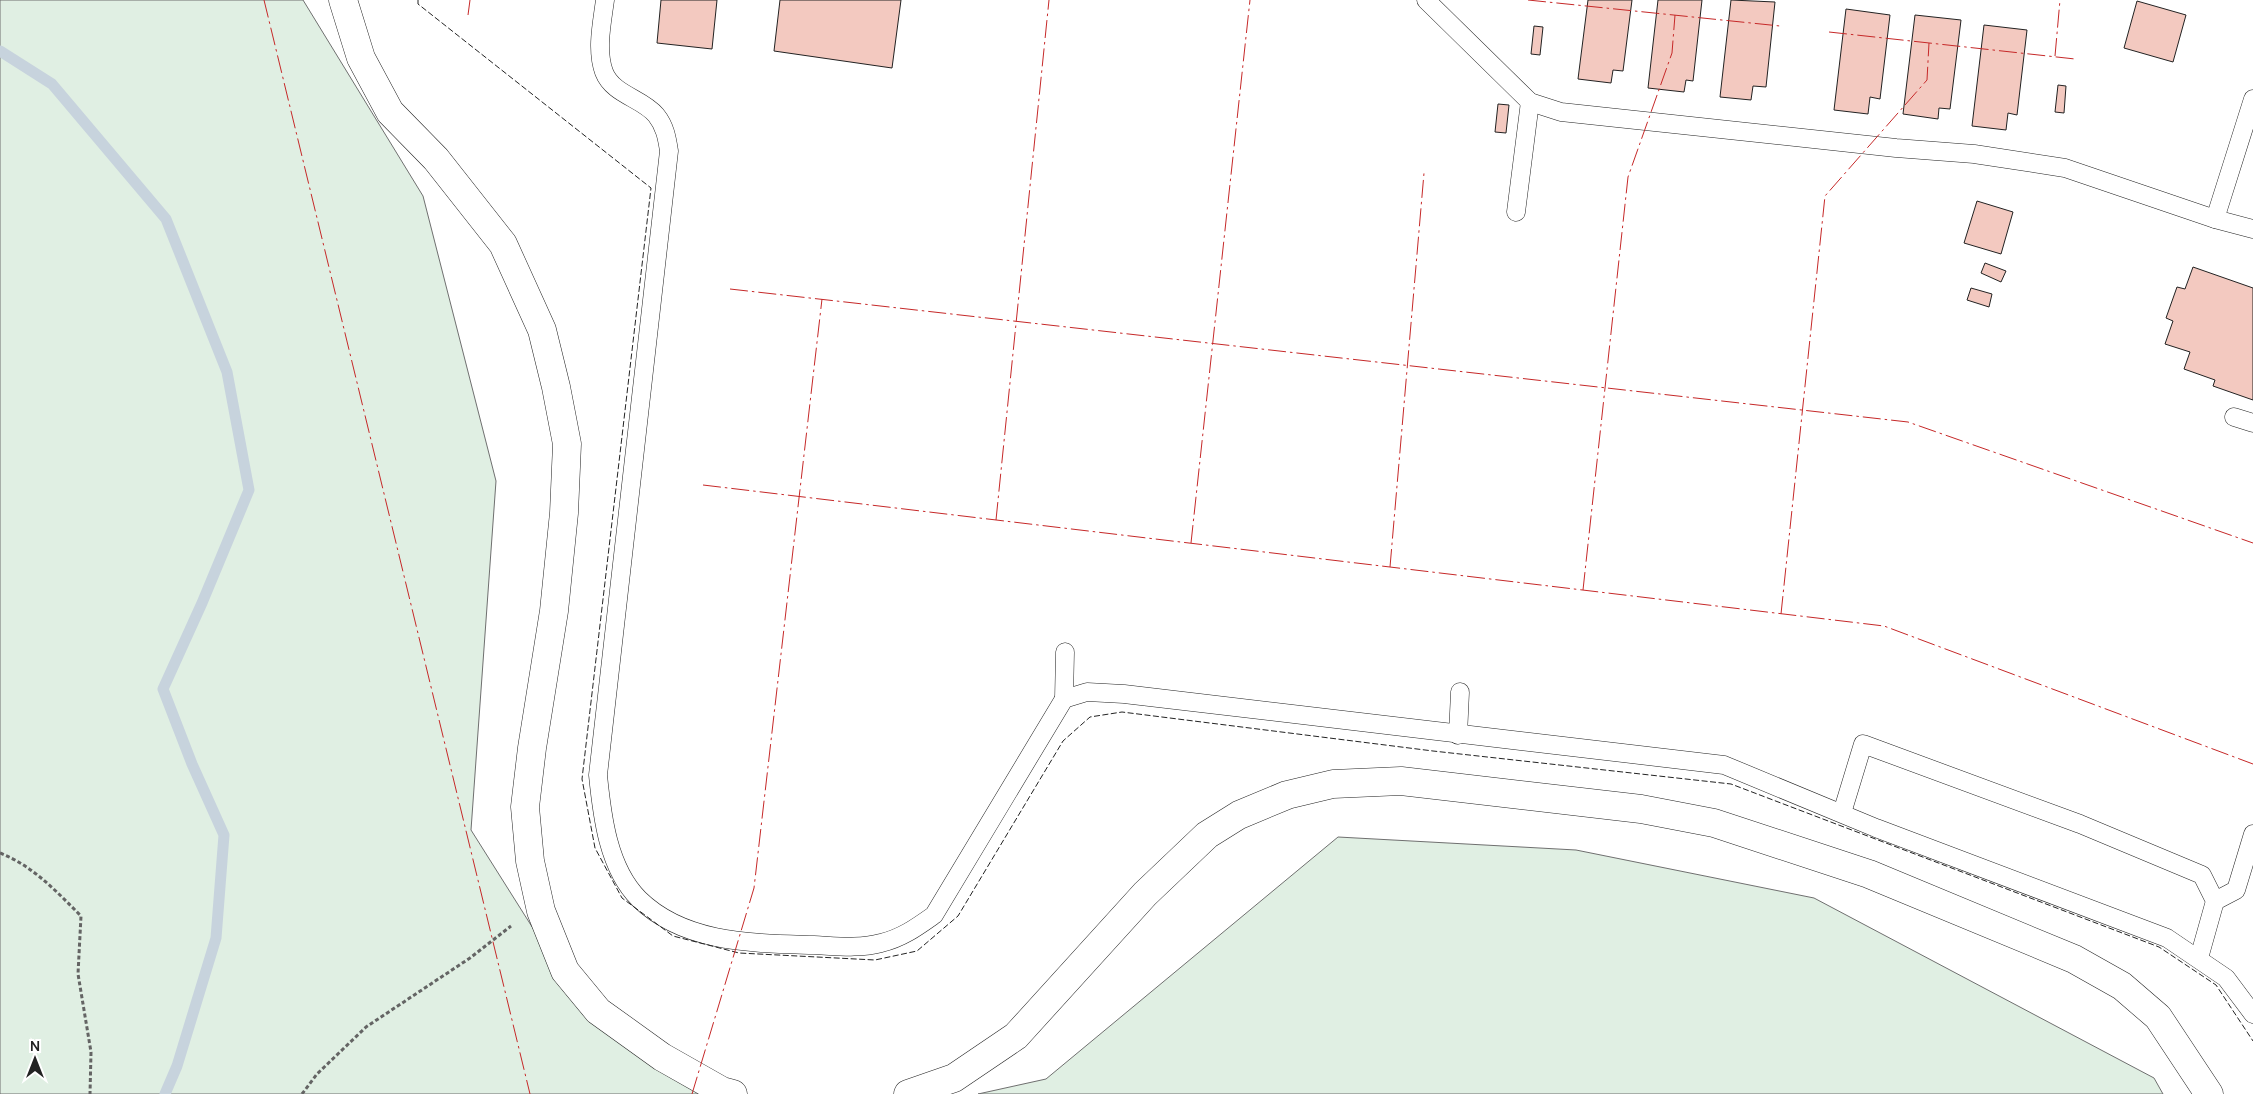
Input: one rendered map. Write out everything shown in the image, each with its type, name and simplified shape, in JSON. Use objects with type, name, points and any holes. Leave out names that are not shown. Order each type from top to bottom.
[{"type":"street","points":[[343,0],[361,58],[390,112],[436,159],[503,244],[542,330],[556,387],[567,444],[564,513],[554,611],[532,748],[525,807],[530,861],[541,911],[565,970],[598,1011],[662,1056],[722,1091],[733,1094]]},
{"type":"street","points":[[908,1094],[954,1078],[1016,1036],[1145,894],[1207,836],[1238,815],[1286,795],[1333,784],[1401,780],[1641,809],[1714,823],[1869,874],[2074,959],[2122,986],[2158,1017],[2209,1094]]},
{"type":"lane","points":[[605,0],[600,52],[604,73],[615,88],[656,115],[666,132],[669,151],[598,775],[602,810],[610,845],[623,877],[638,898],[659,914],[686,928],[740,943],[855,947],[881,943],[906,934],[934,915],[1064,699],[1065,652]]},
{"type":"lane","points":[[1426,0],[1530,102],[1561,112],[1896,148],[1974,154],[2065,168],[2215,219],[2253,229]]},
{"type":"lane","points":[[2215,219],[2253,99]]},
{"type":"lane","points":[[1516,212],[1530,102]]},
{"type":"lane","points":[[2234,417],[2253,423]]},
{"type":"lane","points":[[1064,699],[1087,692],[1124,694],[1724,765],[1842,814],[2167,938],[2226,978],[2253,1014]]},
{"type":"lane","points":[[1458,735],[1460,692]]},
{"type":"lane","points":[[1842,814],[1863,744],[2080,824],[2202,875],[2215,901],[2199,958]]},
{"type":"lane","points":[[2215,901],[2236,890],[2253,834]]},
{"type":"path","points":[[0,853],[20,861],[51,886],[81,916],[78,974],[92,1052],[90,1094]]},
{"type":"path","points":[[302,1094],[317,1074],[366,1027],[470,958],[508,928],[541,911]]},
{"type":"green space","points":[[0,0],[303,0],[423,196],[496,481],[471,830],[587,1014],[699,1094],[0,1094]]},
{"type":"green space","points":[[1338,837],[1576,850],[1814,898],[2154,1078],[2163,1094],[978,1094],[1046,1079]]},
{"type":"building","points":[[661,0],[717,0],[712,49],[657,43]]},
{"type":"building","points":[[780,0],[901,0],[892,68],[774,51]]},
{"type":"building","points":[[1588,0],[1632,0],[1623,71],[1613,70],[1611,83],[1578,79]]},
{"type":"building","points":[[1658,0],[1702,0],[1693,81],[1686,80],[1684,92],[1648,88]]},
{"type":"building","points":[[1731,0],[1775,2],[1766,87],[1753,86],[1751,100],[1720,97]]},
{"type":"building","points":[[2137,1],[2186,15],[2173,62],[2124,48]]},
{"type":"building","points":[[1846,9],[1890,15],[1880,99],[1870,97],[1868,114],[1834,110]]},
{"type":"building","points":[[1915,15],[1961,20],[1950,109],[1939,108],[1938,119],[1903,114]]},
{"type":"building","points":[[1984,25],[2027,30],[2017,115],[2008,113],[2006,130],[1972,126]]},
{"type":"building","points":[[1534,26],[1543,27],[1540,55],[1531,54]]},
{"type":"building","points":[[2058,85],[2066,86],[2064,113],[2055,112]]},
{"type":"building","points":[[1498,104],[1509,105],[1506,133],[1495,132]]},
{"type":"building","points":[[1977,201],[2013,212],[2001,254],[1964,243]]},
{"type":"building","points":[[1985,263],[2006,271],[2001,282],[1981,273]]},
{"type":"building","points":[[2193,267],[2253,288],[2253,400],[2213,386],[2215,380],[2184,369],[2190,352],[2165,344],[2173,321],[2166,318],[2177,287],[2185,289]]},
{"type":"building","points":[[1971,288],[1992,294],[1989,307],[1967,300]]},
{"type":"waterway","points":[[0,51],[52,84],[166,219],[227,372],[249,490],[202,603],[163,689],[192,764],[224,835],[216,938],[177,1066],[165,1094]]},
{"type":"fence","points":[[418,0],[418,4],[651,188],[582,779],[595,848],[622,898],[673,936],[739,953],[875,960],[917,951],[958,916],[1063,741],[1090,717],[1122,712],[1433,751],[1731,784],[2159,947],[2216,985],[2253,1041]]},
{"type":"power","points":[[264,0],[530,1094]]},
{"type":"power","points":[[468,15],[470,0]]},
{"type":"power","points":[[996,520],[1049,0]]},
{"type":"power","points":[[1191,543],[1250,0]]},
{"type":"power","points":[[1528,0],[1780,26]]},
{"type":"power","points":[[2055,56],[2060,0]]},
{"type":"power","points":[[1583,590],[1628,177],[1672,53],[1675,15]]},
{"type":"power","points":[[1829,32],[2075,59]]},
{"type":"power","points":[[1781,614],[1825,196],[1927,80],[1929,43]]},
{"type":"power","points":[[1390,567],[1424,173]]},
{"type":"power","points":[[730,289],[1908,422],[2253,543]]},
{"type":"power","points":[[692,1094],[754,888],[822,299]]},
{"type":"power","points":[[703,485],[1884,626],[2253,764]]}]
